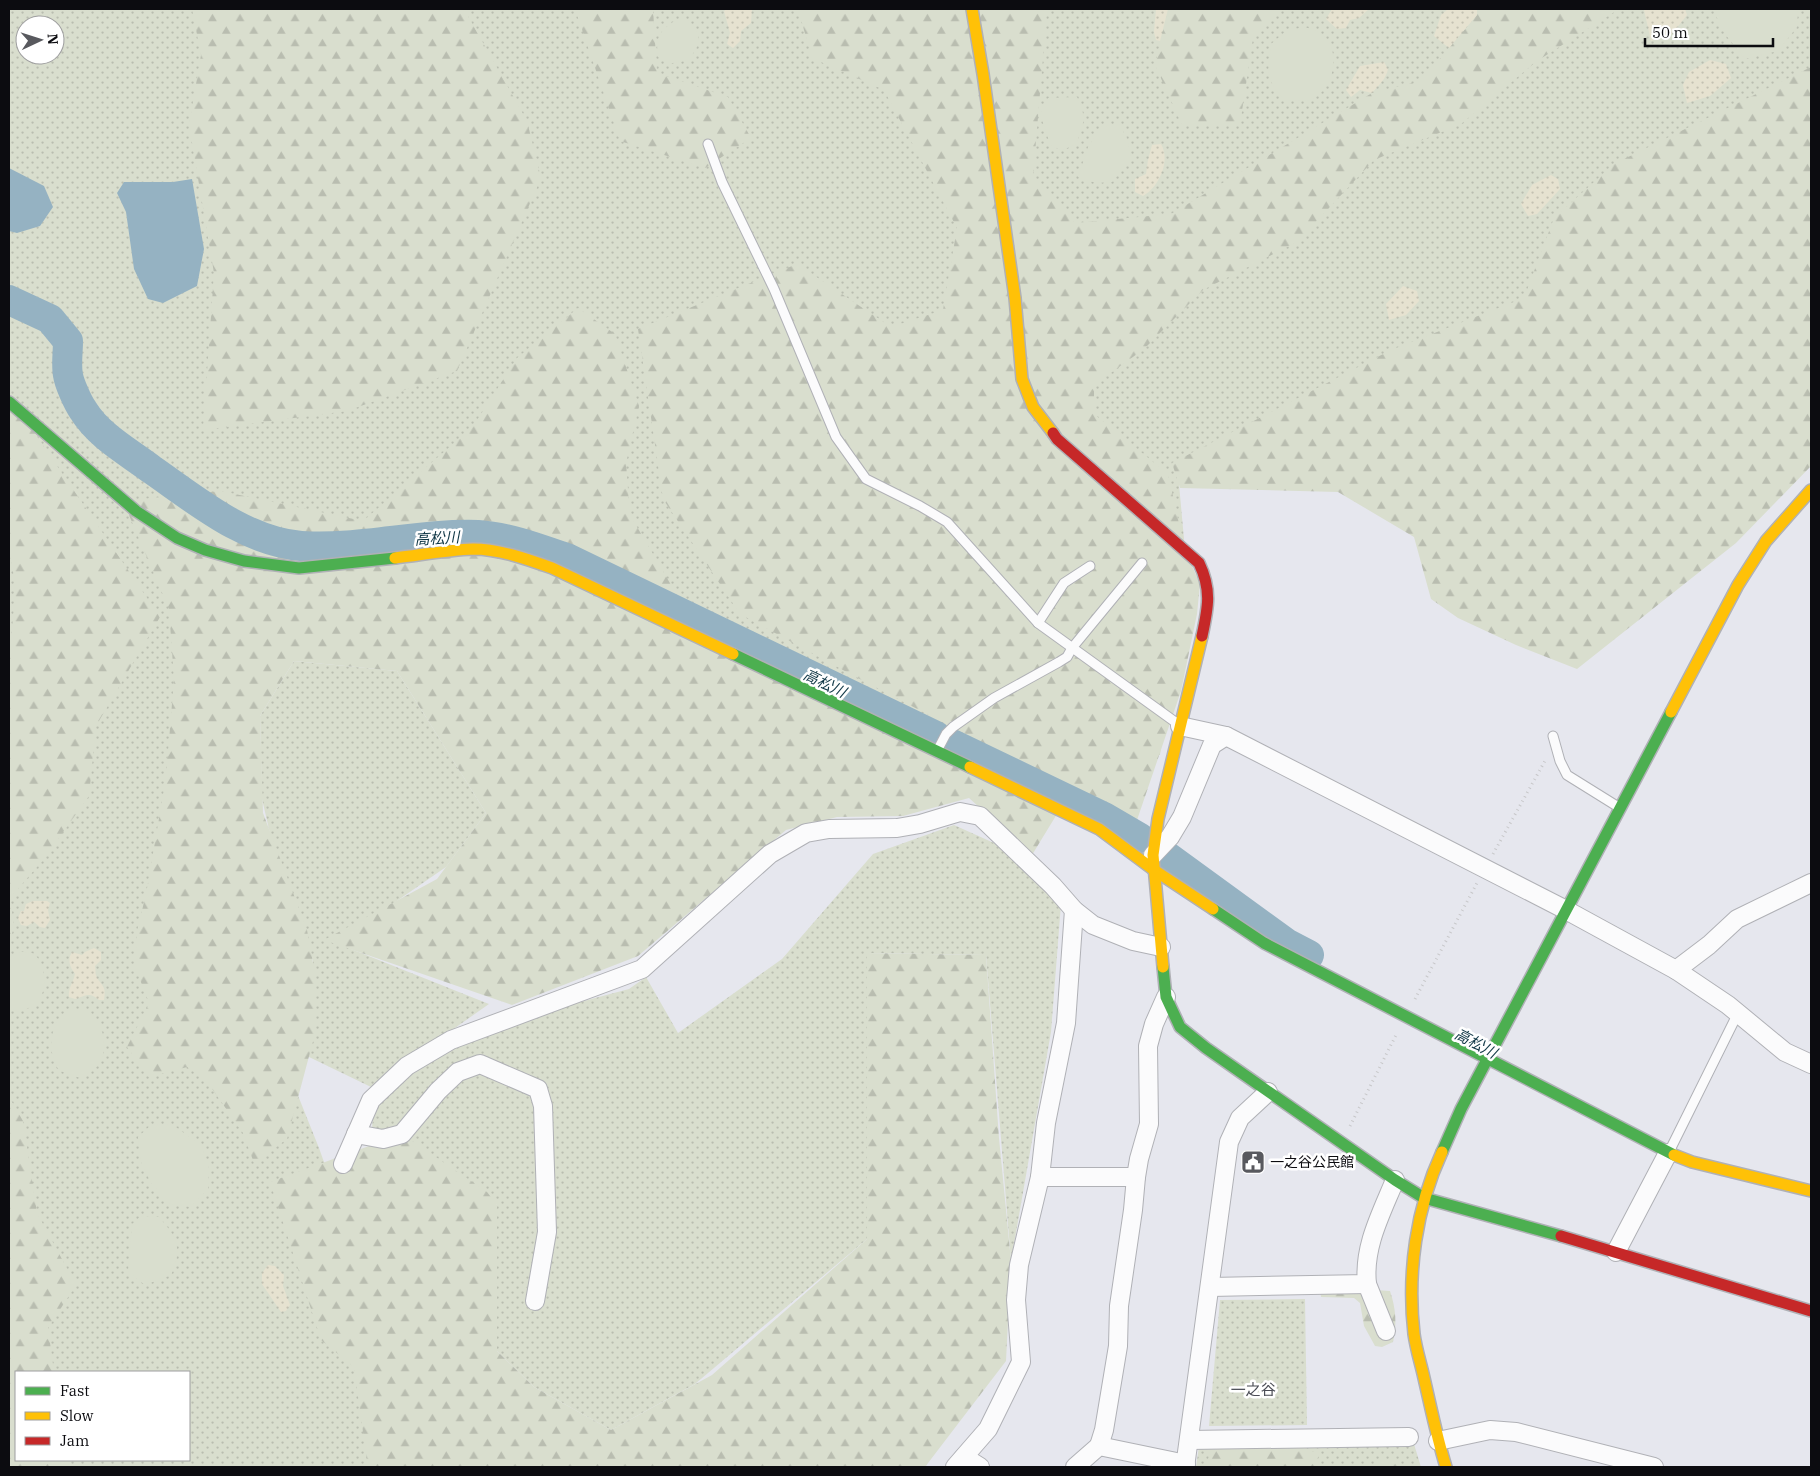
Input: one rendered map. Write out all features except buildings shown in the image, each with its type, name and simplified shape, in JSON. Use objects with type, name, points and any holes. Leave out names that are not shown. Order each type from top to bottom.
[{"type":"street","points":[[972,9],[1015,298],[1022,378],[1033,407],[1057,439],[1199,563],[1205,574],[1209,590],[1208,609],[1158,819],[1153,862],[1166,997],[1180,1027],[1268,1092],[1424,1198],[1616,1252],[1811,1311]]},
{"type":"street","points":[[9,402],[130,506],[191,545],[220,556],[276,567],[299,568],[473,549],[497,551],[522,557],[552,568],[1099,829],[1134,854],[1153,862],[1264,943],[1488,1057],[1672,1146],[1692,1162],[1811,1191]]},
{"type":"street","points":[[1446,1467],[1414,1335],[1412,1290],[1416,1239],[1424,1198],[1439,1156],[1488,1057],[1738,585],[1766,541],[1811,490]]},
{"type":"street","points":[[1180,726],[1226,736],[1566,910],[1676,970],[1738,1013],[1785,1052],[1811,1064]]},
{"type":"street","points":[[1153,862],[1182,817],[1212,745],[1226,736]]},
{"type":"street","points":[[343,1164],[371,1100],[407,1066],[451,1040],[642,969],[770,854],[806,833],[829,829],[896,828],[920,824],[960,812],[980,816],[1054,886],[1074,910],[1093,925],[1133,941],[1161,947]]},
{"type":"street","points":[[1676,970],[1709,945],[1738,919],[1811,882]]},
{"type":"street","points":[[980,1467],[959,1462],[988,1429],[1020,1362],[1020,1327],[1016,1300],[1019,1265],[1040,1177],[1046,1123],[1066,1023],[1074,910]]},
{"type":"street","points":[[1074,1467],[1099,1446],[1104,1430],[1118,1346],[1119,1306],[1136,1177],[1149,1124],[1148,1046],[1154,1024],[1166,997]]},
{"type":"street","points":[[356,1134],[384,1139],[402,1134],[438,1091],[458,1072],[480,1064],[538,1089],[543,1106],[547,1232],[535,1301]]},
{"type":"street","points":[[1099,1446],[1185,1466],[1229,1142],[1240,1118],[1268,1092]]},
{"type":"street","points":[[1616,1252],[1672,1146]]},
{"type":"street","points":[[1040,1177],[1136,1177]]},
{"type":"street","points":[[1386,1332],[1367,1284],[1365,1267],[1372,1236],[1395,1180]]},
{"type":"street","points":[[1210,1287],[1367,1284]]},
{"type":"street","points":[[1438,1440],[1490,1430],[1516,1432],[1654,1467]]},
{"type":"street","points":[[1189,1440],[1409,1437]]},
{"type":"lane","points":[[708,144],[722,182],[774,289],[836,437],[866,479],[947,522],[1038,622],[1180,726]]},
{"type":"lane","points":[[937,751],[946,734],[953,727],[994,698],[1067,657],[1072,648],[1142,563]]},
{"type":"lane","points":[[1038,622],[1064,583],[1090,566]]},
{"type":"lane","points":[[1553,736],[1560,761],[1567,775],[1620,808]]},
{"type":"lane","points":[[1672,1146],[1738,1013]]},
{"type":"path","points":[[1341,1142],[1406,1016]]},
{"type":"green space","points":[[9,9],[1811,9],[1811,124],[1548,320],[1179,484],[1185,550],[1160,755],[1004,754],[950,743],[689,674],[231,616],[237,943],[319,1148],[432,1467],[9,1467]]},
{"type":"green space","points":[[192,9],[464,9],[527,121],[541,178],[457,371],[347,411],[203,430],[214,273],[189,125],[201,55]]},
{"type":"green space","points":[[575,9],[653,9],[657,73],[728,97],[751,138],[705,168],[620,141]]},
{"type":"green space","points":[[798,9],[1047,9],[1033,177],[1075,223],[1171,214],[1372,93],[1421,81],[1482,9],[1619,9],[1537,61],[1461,124],[1374,160],[1297,242],[1203,290],[1144,349],[1094,385],[1094,414],[1168,474],[1185,550],[1200,584],[1197,614],[1181,691],[1136,823],[854,676],[740,614],[663,499],[638,329],[797,264],[891,327],[943,310],[957,228],[884,90],[812,58]]},
{"type":"green space","points":[[1168,9],[1279,9],[1253,38],[1240,124],[1182,125],[1155,65]]},
{"type":"green space","points":[[1719,9],[1798,9],[1797,27],[1778,51],[1745,59],[1725,34],[1716,16]]},
{"type":"green space","points":[[676,20],[688,20],[696,31],[699,40],[689,60],[668,64],[658,57],[657,44],[662,31]]},
{"type":"green space","points":[[1304,27],[1320,33],[1330,45],[1333,53],[1332,73],[1324,90],[1317,96],[1307,101],[1285,100],[1278,93],[1269,75],[1271,44],[1286,31]]},
{"type":"green space","points":[[1811,67],[1811,466],[1736,543],[1577,669],[1516,645],[1458,618],[1431,599],[1414,537],[1338,492],[1180,488],[1172,463],[1391,350],[1524,298],[1554,218],[1614,164]]},
{"type":"green space","points":[[1077,97],[1083,115],[1081,131],[1076,144],[1061,151],[1050,144],[1040,114],[1048,98]]},
{"type":"green space","points":[[1119,124],[1128,140],[1131,159],[1112,182],[1096,183],[1078,177],[1088,147],[1101,127]]},
{"type":"green space","points":[[578,308],[615,334],[639,406],[626,463],[630,515],[690,617],[765,669],[1057,814],[1032,855],[969,798],[903,816],[837,817],[786,830],[638,956],[512,1005],[324,940],[437,879],[486,813],[397,671],[294,661],[260,716],[263,813],[307,930],[316,979],[316,1030],[287,1139],[254,1163],[243,1133],[206,1080],[187,1067],[149,1077],[127,1047],[149,1003],[135,966],[137,931],[146,894],[166,778],[174,679],[169,609],[123,501],[221,491],[363,521],[472,428],[517,358]]},
{"type":"green space","points":[[9,402],[19,410],[160,617],[96,726],[89,796],[43,860],[10,898],[14,925],[9,947],[9,660],[16,587],[9,551]]},
{"type":"green space","points":[[294,661],[397,671],[486,813],[446,867],[336,943],[489,1004],[371,1087],[309,1057],[313,961],[281,881],[262,799],[260,716]]},
{"type":"green space","points":[[954,825],[994,843],[1061,904],[1051,1032],[1011,1261],[986,955],[867,953],[867,1239],[695,1384],[611,1430],[534,1387],[497,1351],[497,1205],[372,1129],[374,1098],[486,1027],[629,989],[646,977],[678,1033],[782,959],[873,854]]},
{"type":"green space","points":[[20,952],[32,953],[36,956],[44,973],[44,985],[37,1002],[26,1010],[19,1012],[9,1007],[9,956]]},
{"type":"green space","points":[[867,953],[986,955],[999,1138],[1011,1261],[1006,1361],[925,1467],[360,1467],[367,1461],[354,1367],[321,1340],[270,1182],[402,1134],[487,1192],[497,1205],[497,1351],[534,1387],[611,1430],[712,1375],[867,1239]]},
{"type":"green space","points":[[70,1008],[88,1010],[99,1023],[103,1034],[104,1050],[99,1063],[95,1069],[80,1078],[59,1070],[53,1057],[51,1043],[56,1024]]},
{"type":"green space","points":[[9,1097],[23,1121],[37,1213],[76,1285],[48,1328],[54,1371],[15,1371],[15,1461],[65,1461],[65,1467],[9,1467]]},
{"type":"green space","points":[[152,1124],[173,1125],[202,1146],[209,1168],[208,1189],[191,1207],[170,1204],[151,1183],[141,1162],[138,1137]]},
{"type":"green space","points":[[141,1216],[159,1217],[174,1237],[177,1250],[177,1258],[171,1275],[145,1285],[128,1272],[132,1224]]},
{"type":"green space","points":[[1320,1289],[1390,1291],[1395,1316],[1393,1342],[1382,1347],[1375,1346],[1364,1326],[1360,1303],[1354,1298],[1321,1297]]},
{"type":"green space","points":[[1305,1299],[1307,1425],[1209,1426],[1220,1300]]},
{"type":"green space","points":[[1414,1444],[1421,1467],[1196,1467],[1199,1446]]},
{"type":"green space","points":[[1297,1445],[1319,1454],[1315,1467],[1207,1467],[1210,1449]]},
{"type":"green space","points":[[1381,1459],[1398,1461],[1403,1467],[1370,1467]]},
{"type":"sand","points":[[727,9],[752,9],[751,23],[741,31],[740,41],[733,48],[727,44],[730,33],[724,11]]},
{"type":"sand","points":[[1156,9],[1168,9],[1160,41],[1156,40],[1154,32]]},
{"type":"sand","points":[[1332,9],[1369,9],[1359,18],[1350,20],[1346,28],[1337,29],[1326,19]]},
{"type":"sand","points":[[1448,9],[1477,9],[1477,15],[1449,48],[1434,36],[1441,15]]},
{"type":"sand","points":[[1685,9],[1687,15],[1672,34],[1651,41],[1644,10]]},
{"type":"sand","points":[[1710,60],[1726,64],[1731,78],[1710,96],[1687,103],[1683,85],[1689,72]]},
{"type":"sand","points":[[1384,62],[1388,69],[1386,76],[1372,93],[1360,90],[1351,97],[1346,90],[1360,66]]},
{"type":"sand","points":[[1161,144],[1165,158],[1162,173],[1154,186],[1143,196],[1135,192],[1135,179],[1146,174],[1152,145]]},
{"type":"sand","points":[[1551,175],[1558,179],[1560,189],[1537,214],[1528,216],[1521,204],[1532,185]]},
{"type":"sand","points":[[1403,286],[1417,291],[1419,301],[1406,315],[1389,320],[1386,304]]},
{"type":"sand","points":[[33,901],[47,901],[50,903],[48,910],[50,920],[45,928],[40,927],[34,922],[27,926],[21,925],[18,918],[21,911],[24,911],[26,904]]},
{"type":"sand","points":[[94,948],[101,952],[101,960],[95,966],[96,975],[104,988],[104,1000],[99,1000],[90,995],[75,999],[69,997],[75,974],[70,963],[70,955],[72,952],[82,955]]},
{"type":"sand","points":[[268,1265],[275,1266],[284,1275],[283,1286],[290,1305],[286,1311],[281,1312],[262,1284],[262,1273]]},
{"type":"water","points":[[9,168],[44,186],[53,207],[40,226],[17,233],[9,231]]},
{"type":"water","points":[[192,179],[204,249],[197,286],[163,303],[148,299],[134,269],[126,212],[117,193],[124,182],[173,182]]},
{"type":"waterway","name":"高松川","points":[[9,300],[50,319],[68,341],[67,367],[70,383],[81,407],[97,428],[203,506],[240,528],[280,543],[301,546],[345,546],[456,535],[490,536],[524,544],[569,559],[936,736]]},
{"type":"waterway","name":"高松川","points":[[950,743],[1104,817],[1140,838]]},
{"type":"waterway","name":"高松川","points":[[1165,855],[1286,943],[1309,955]]},
{"type":"traffic: fast","points":[[9,402],[136,511],[177,538],[205,550],[244,561],[299,568],[395,558]]},
{"type":"traffic: fast","points":[[733,654],[970,767]]},
{"type":"traffic: fast","points":[[1442,1152],[1461,1109],[1671,712]]},
{"type":"traffic: fast","points":[[1213,909],[1264,943],[1674,1155]]},
{"type":"traffic: fast","points":[[1163,967],[1166,997],[1180,1027],[1206,1048],[1395,1180],[1424,1198],[1561,1236]]},
{"type":"traffic: slow","points":[[972,9],[1015,298],[1022,379],[1033,407],[1053,433]]},
{"type":"traffic: slow","points":[[1671,712],[1738,585],[1766,541],[1811,490]]},
{"type":"traffic: slow","points":[[395,558],[473,549],[513,555],[552,568],[733,654]]},
{"type":"traffic: slow","points":[[1163,967],[1153,855],[1158,819],[1202,636]]},
{"type":"traffic: slow","points":[[970,767],[1099,829],[1154,870],[1213,909]]},
{"type":"traffic: slow","points":[[1442,1152],[1433,1173],[1420,1218],[1413,1264],[1412,1311],[1415,1340],[1446,1467]]},
{"type":"traffic: slow","points":[[1674,1155],[1692,1162],[1811,1191]]},
{"type":"traffic: jam","points":[[1053,433],[1057,439],[1199,563],[1206,582],[1208,599],[1202,636]]},
{"type":"traffic: jam","points":[[1561,1236],[1811,1311]]},
{"type":"place","name":"一之谷公民館","points":[[1253,1162]]},
{"type":"district","name":"一之谷","points":[[1253,1389]]}]
